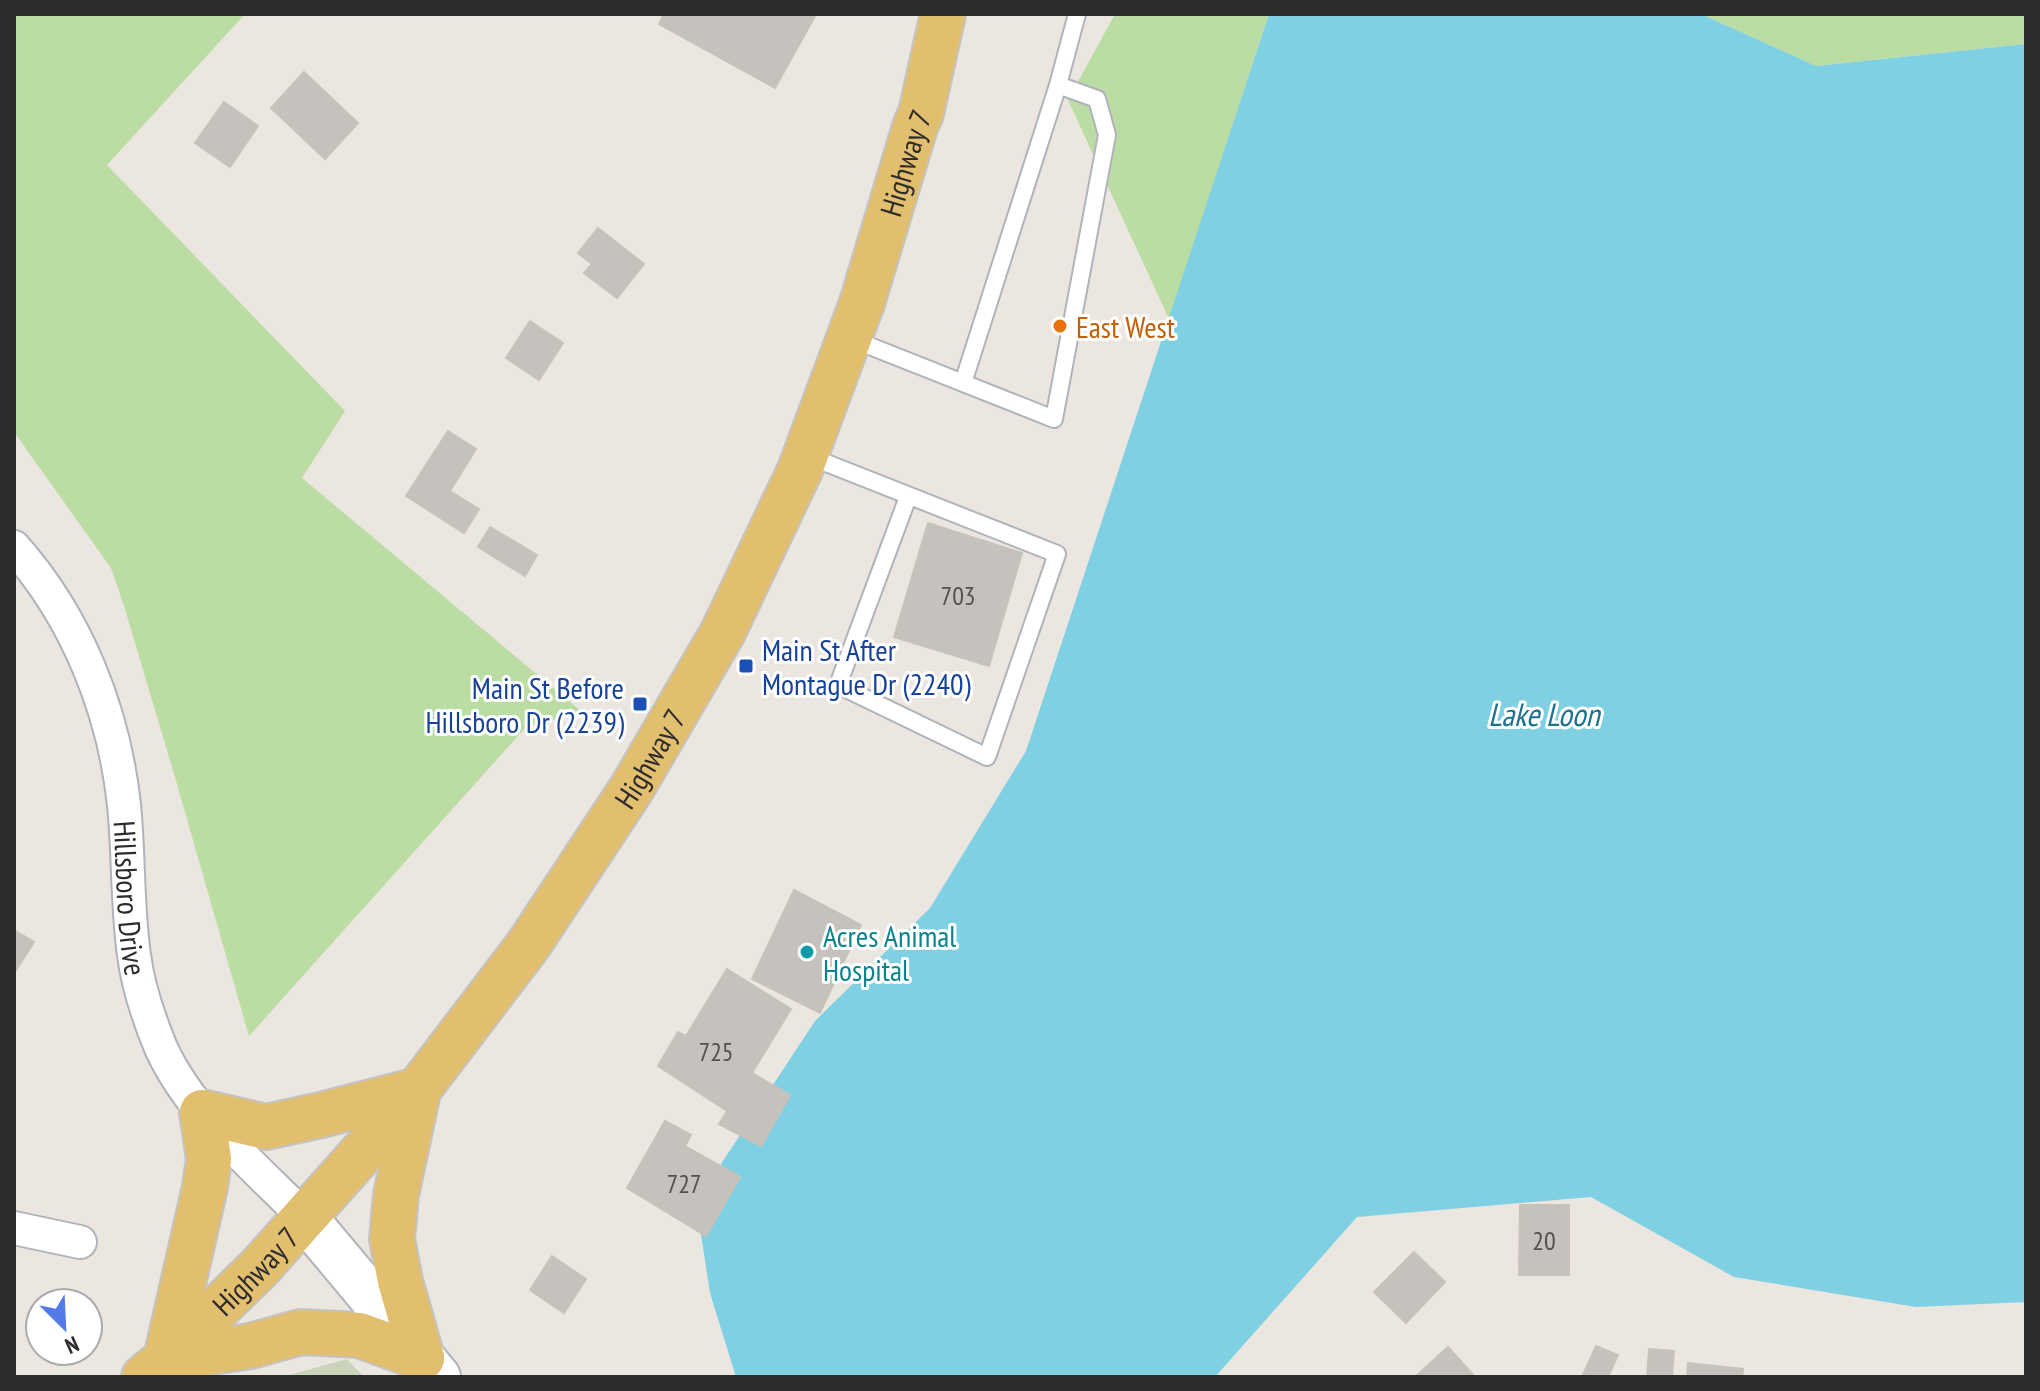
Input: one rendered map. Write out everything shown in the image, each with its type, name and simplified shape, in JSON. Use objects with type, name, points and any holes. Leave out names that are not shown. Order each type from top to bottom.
[{"type":"main road","name":"Highway 7","points":[[155,1368],[260,1267],[418,1090],[529,944],[632,788],[723,632],[800,470],[862,303],[921,113],[943,14]]},
{"type":"main road","points":[[418,1090],[396,1195],[392,1239],[400,1281],[430,1368],[359,1335],[301,1332],[155,1368],[205,1187],[209,1159],[202,1112],[266,1127],[418,1090]]},
{"type":"street","name":"Hillsboro Drive","points":[[14,547],[35,570],[62,613],[85,659],[103,707],[121,782],[134,958],[162,1049],[179,1083],[202,1112],[305,1218]]},
{"type":"street","points":[[305,1218],[430,1368]]},
{"type":"street","points":[[14,1228],[80,1242]]},
{"type":"lane","points":[[963,383],[1058,85],[1077,14]]},
{"type":"lane","points":[[849,338],[1054,419],[1107,135],[1097,99],[1058,85]]},
{"type":"lane","points":[[805,455],[1057,554],[987,757],[838,685],[908,497]]},
{"type":"green space","points":[[14,14],[245,14],[107,165],[345,411],[302,478],[582,712],[526,727],[249,1036],[111,568],[14,432]]},
{"type":"green space","points":[[1115,14],[1269,14],[1169,319],[1068,100]]},
{"type":"green space","points":[[1701,14],[2026,14],[2026,44],[1816,66]]},
{"type":"green space","points":[[347,1359],[364,1377],[282,1377]]},
{"type":"water","name":"Lake Loon","points":[[1269,14],[1701,14],[1816,66],[2026,44],[2026,1302],[1916,1307],[1734,1277],[1591,1197],[1357,1217],[1215,1377],[736,1377],[710,1293],[696,1202],[815,1021],[930,908],[1026,751]]},
{"type":"building","points":[[664,14],[815,16],[775,88],[659,24]]},
{"type":"building","points":[[304,72],[358,123],[325,159],[271,108]]},
{"type":"building","points":[[224,102],[258,126],[230,167],[195,143]]},
{"type":"building","points":[[598,228],[644,264],[617,298],[584,273],[592,264],[578,253]]},
{"type":"building","points":[[530,321],[563,343],[539,380],[506,358]]},
{"type":"building","points":[[448,431],[476,449],[450,491],[479,509],[464,533],[406,496]]},
{"type":"building","points":[[928,523],[1022,553],[989,666],[894,637]]},
{"type":"building","points":[[490,527],[537,555],[525,576],[478,547]]},
{"type":"building","name":"Acres Animal Hospital","points":[[794,890],[861,925],[820,1013],[752,979]]},
{"type":"building","points":[[14,930],[34,942],[14,973]]},
{"type":"building","points":[[727,969],[791,1009],[752,1073],[790,1095],[761,1146],[719,1124],[727,1111],[658,1066],[678,1032],[686,1036]]},
{"type":"building","points":[[665,1121],[691,1135],[685,1146],[740,1177],[706,1236],[627,1188]]},
{"type":"building","points":[[1520,1205],[1569,1205],[1569,1275],[1519,1275]]},
{"type":"building","points":[[1414,1252],[1445,1282],[1406,1323],[1374,1292]]},
{"type":"building","points":[[552,1256],[586,1279],[564,1313],[530,1290]]},
{"type":"building","points":[[1596,1346],[1618,1355],[1608,1377],[1582,1377]]},
{"type":"building","points":[[1448,1347],[1475,1377],[1415,1377]]},
{"type":"building","points":[[1649,1349],[1674,1351],[1672,1377],[1647,1377]]},
{"type":"building","points":[[1688,1363],[1743,1369],[1742,1377],[1687,1377]]},
{"type":"place","name":"East West","points":[[1060,326]]},
{"type":"place","name":"Main St After Montague Dr (2240)","points":[[746,666]]},
{"type":"place","name":"Main St Before Hillsboro Dr (2239)","points":[[640,704]]},
{"type":"place","name":"Acres Animal Hospital","points":[[807,952]]}]
